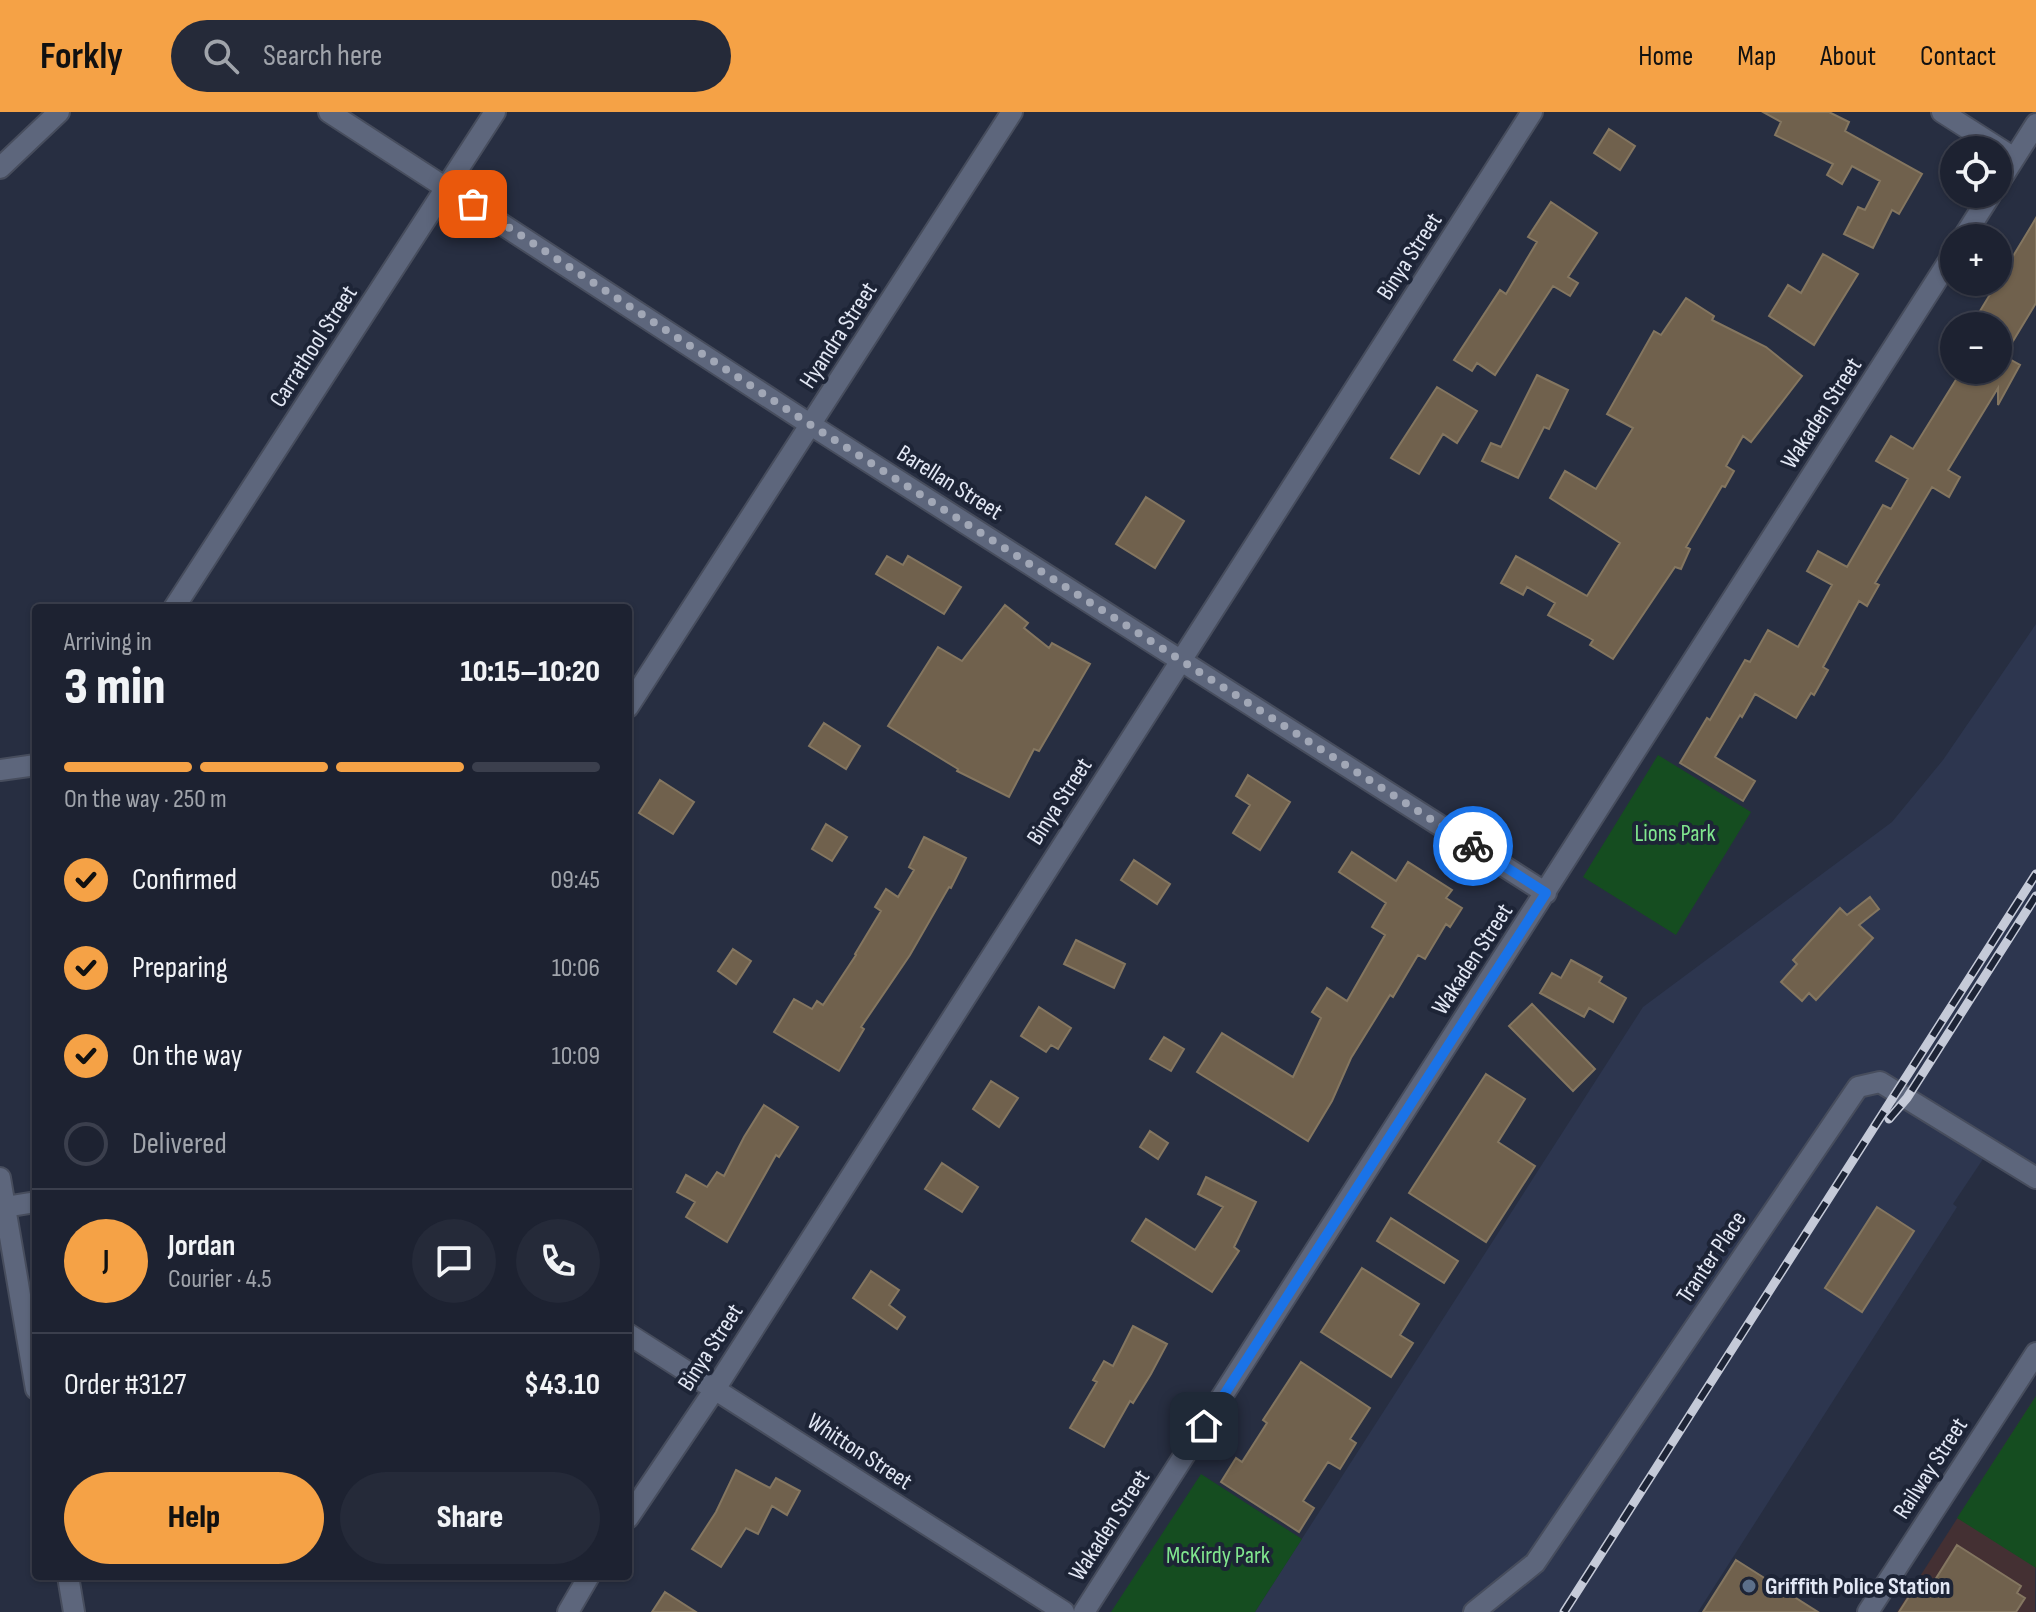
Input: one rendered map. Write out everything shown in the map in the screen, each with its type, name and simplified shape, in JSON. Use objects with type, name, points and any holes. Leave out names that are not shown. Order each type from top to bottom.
[{"type":"street","points":[[0,168],[59,112]]},
{"type":"street","name":"Barellan Street","points":[[329,112],[811,425],[1546,893]]},
{"type":"street","name":"Carrathool Street","points":[[177,604],[495,112]]},
{"type":"street","name":"Hyandra Street","points":[[632,701],[1012,112]]},
{"type":"street","name":"Binya Street","points":[[632,1512],[715,1389],[1532,112]]},
{"type":"street","points":[[1942,112],[2014,158]]},
{"type":"street","points":[[2012,161],[2036,124]]},
{"type":"street","name":"Wakaden Street","points":[[1084,1612],[1940,275]]},
{"type":"street","points":[[0,770],[32,766]]},
{"type":"street","name":"Tranter Place","points":[[1474,1612],[1535,1563],[1858,1087],[1880,1082],[2036,1178]]},
{"type":"street","points":[[0,1178],[32,1366]]},
{"type":"street","points":[[5,1207],[32,1203]]},
{"type":"street","name":"Whitton Street","points":[[632,1337],[1064,1612]]},
{"type":"street","name":"Railway Street","points":[[1868,1612],[2036,1353]]},
{"type":"street","points":[[69,1580],[74,1612]]},
{"type":"street","points":[[568,1612],[587,1580]]},
{"type":"shaded area","points":[[2036,624],[2036,1167],[1995,1141],[1953,1204],[1957,1207],[1698,1612],[1255,1612],[1643,1007],[1892,822],[1943,760]]},
{"type":"shaded area","points":[[2036,1396],[2035,1612],[1897,1612]]},
{"type":"green space","name":"Lions Park","points":[[1658,755],[1751,812],[1676,935],[1583,877]]},
{"type":"green space","points":[[2036,1396],[2036,1568],[1957,1518]]},
{"type":"green space","name":"McKirdy Park","points":[[1201,1474],[1302,1539],[1255,1612],[1111,1612]]},
{"type":"building","points":[[1763,112],[1829,112],[1849,122],[1845,131],[1922,174],[1899,214],[1892,210],[1873,248],[1844,234],[1858,207],[1865,210],[1880,181],[1852,166],[1842,184],[1827,175],[1833,164],[1775,135],[1781,122]]},
{"type":"building","points":[[1609,129],[1635,146],[1620,170],[1594,153]]},
{"type":"building","points":[[1551,202],[1597,233],[1568,277],[1578,283],[1570,296],[1553,286],[1495,375],[1477,363],[1472,371],[1454,360],[1500,290],[1506,294],[1537,242],[1528,237]]},
{"type":"building","points":[[2036,218],[2036,303],[2012,343],[2012,312],[1979,312],[1989,296],[2012,296],[2012,258]]},
{"type":"building","points":[[1823,254],[1858,274],[1814,345],[1769,316],[1788,285],[1801,293]]},
{"type":"building","points":[[1686,298],[1714,316],[1712,320],[1766,347],[1802,376],[1751,442],[1743,436],[1726,466],[1734,471],[1686,547],[1690,549],[1681,569],[1675,567],[1613,659],[1590,645],[1593,640],[1548,615],[1555,603],[1527,587],[1523,595],[1501,583],[1516,556],[1587,596],[1620,543],[1550,498],[1565,471],[1596,489],[1633,428],[1607,414],[1654,331],[1661,335]]},
{"type":"building","points":[[2012,360],[2020,365],[2012,380]]},
{"type":"building","points":[[1537,375],[1568,390],[1549,429],[1544,427],[1518,478],[1482,461],[1491,443],[1501,447]]},
{"type":"building","points":[[1953,384],[2010,384],[1998,405],[1998,388],[1948,470],[1960,477],[1949,497],[1932,487],[1875,583],[1879,585],[1867,606],[1859,601],[1823,667],[1828,670],[1796,718],[1755,694],[1742,717],[1740,715],[1715,757],[1755,781],[1743,801],[1680,763],[1707,718],[1710,720],[1745,660],[1750,662],[1768,630],[1798,647],[1832,585],[1807,571],[1818,551],[1847,567],[1883,505],[1891,509],[1908,479],[1876,461],[1891,436],[1913,449]]},
{"type":"building","points":[[1437,387],[1477,411],[1457,443],[1443,434],[1419,474],[1391,458]]},
{"type":"building","points":[[1146,497],[1184,521],[1155,568],[1116,544]]},
{"type":"building","points":[[887,556],[903,565],[908,556],[961,587],[944,614],[876,574]]},
{"type":"building","points":[[1005,605],[1028,623],[1024,628],[1049,648],[1052,643],[1090,664],[1039,751],[1034,749],[1009,797],[957,771],[888,726],[938,647],[962,661]]},
{"type":"building","points":[[824,723],[860,746],[846,769],[809,746]]},
{"type":"building","points":[[1248,775],[1290,802],[1260,850],[1233,833],[1250,805],[1236,796]]},
{"type":"building","points":[[660,780],[694,802],[673,834],[639,813]]},
{"type":"building","points":[[826,824],[847,837],[832,861],[812,849]]},
{"type":"building","points":[[924,837],[966,858],[910,955],[861,1027],[864,1029],[839,1071],[774,1032],[794,999],[812,1009],[817,1001],[823,1005],[881,911],[875,907],[886,889],[898,897],[914,870],[909,867]]},
{"type":"building","points":[[1352,852],[1396,881],[1408,862],[1452,890],[1446,898],[1462,908],[1450,927],[1446,924],[1425,959],[1418,955],[1393,997],[1390,995],[1351,1058],[1332,1101],[1308,1141],[1197,1072],[1222,1033],[1293,1077],[1321,1018],[1312,1012],[1327,988],[1347,1001],[1385,935],[1372,927],[1386,903],[1339,872]]},
{"type":"building","points":[[1134,860],[1170,884],[1157,904],[1121,880]]},
{"type":"building","points":[[1870,897],[1879,909],[1859,925],[1873,938],[1816,1000],[1809,993],[1802,1001],[1781,982],[1797,964],[1793,960],[1840,908],[1847,915]]},
{"type":"building","points":[[1076,940],[1125,964],[1114,988],[1064,964]]},
{"type":"building","points":[[733,949],[751,961],[736,984],[718,971]]},
{"type":"building","points":[[1571,960],[1602,977],[1599,982],[1626,998],[1613,1022],[1589,1008],[1584,1017],[1540,993],[1552,973],[1561,978]]},
{"type":"building","points":[[1532,1004],[1595,1069],[1573,1091],[1509,1026]]},
{"type":"building","points":[[1039,1007],[1071,1028],[1058,1049],[1051,1045],[1046,1052],[1021,1036]]},
{"type":"building","points":[[1164,1037],[1184,1049],[1171,1071],[1150,1059]]},
{"type":"building","points":[[1486,1074],[1525,1099],[1498,1142],[1535,1166],[1486,1242],[1409,1193]]},
{"type":"building","points":[[991,1081],[1018,1098],[999,1127],[973,1109]]},
{"type":"building","points":[[764,1105],[798,1127],[779,1157],[776,1155],[727,1242],[686,1217],[695,1202],[677,1192],[686,1175],[707,1187],[717,1172],[724,1176]]},
{"type":"building","points":[[1150,1131],[1168,1143],[1158,1159],[1140,1147]]},
{"type":"building","points":[[942,1163],[978,1187],[962,1212],[925,1189]]},
{"type":"building","points":[[1206,1177],[1256,1202],[1234,1247],[1239,1251],[1212,1292],[1132,1241],[1146,1219],[1195,1250],[1223,1207],[1198,1194]]},
{"type":"building","points":[[1877,1207],[1914,1231],[1862,1312],[1825,1288]]},
{"type":"building","points":[[1391,1218],[1458,1261],[1444,1283],[1377,1241]]},
{"type":"building","points":[[1362,1268],[1419,1304],[1400,1335],[1413,1343],[1391,1377],[1321,1332]]},
{"type":"building","points":[[871,1271],[899,1290],[889,1305],[905,1317],[897,1329],[853,1298]]},
{"type":"building","points":[[1133,1326],[1167,1344],[1104,1447],[1070,1428],[1097,1382],[1093,1380],[1104,1361],[1113,1366]]},
{"type":"building","points":[[1301,1362],[1370,1408],[1350,1439],[1356,1443],[1340,1469],[1328,1462],[1303,1501],[1314,1508],[1299,1532],[1221,1482],[1236,1458],[1242,1462],[1267,1423],[1263,1420]]},
{"type":"building","points":[[736,1470],[770,1488],[776,1478],[800,1491],[787,1515],[772,1506],[758,1534],[746,1528],[721,1567],[692,1549],[716,1512]]},
{"type":"building","points":[[1957,1545],[2021,1586],[2017,1593],[2025,1598],[2016,1612],[1899,1612],[1917,1584],[1928,1591]]},
{"type":"building","name":"Griffith Police Station","points":[[1736,1560],[1818,1612],[1703,1612]]},
{"type":"building","points":[[665,1592],[696,1612],[652,1612]]},
{"type":"railway","points":[[1564,1612],[2036,874]]},
{"type":"railway","points":[[1889,1119],[1907,1098],[2036,896]]},
{"type":"way so far","points":[[473,204],[811,425],[1473,846]]},
{"type":"place","name":"Griffith Police Station","points":[[1749,1586]]},
{"type":"route","points":[[1204,1426],[1546,893],[1473,846]]}]
